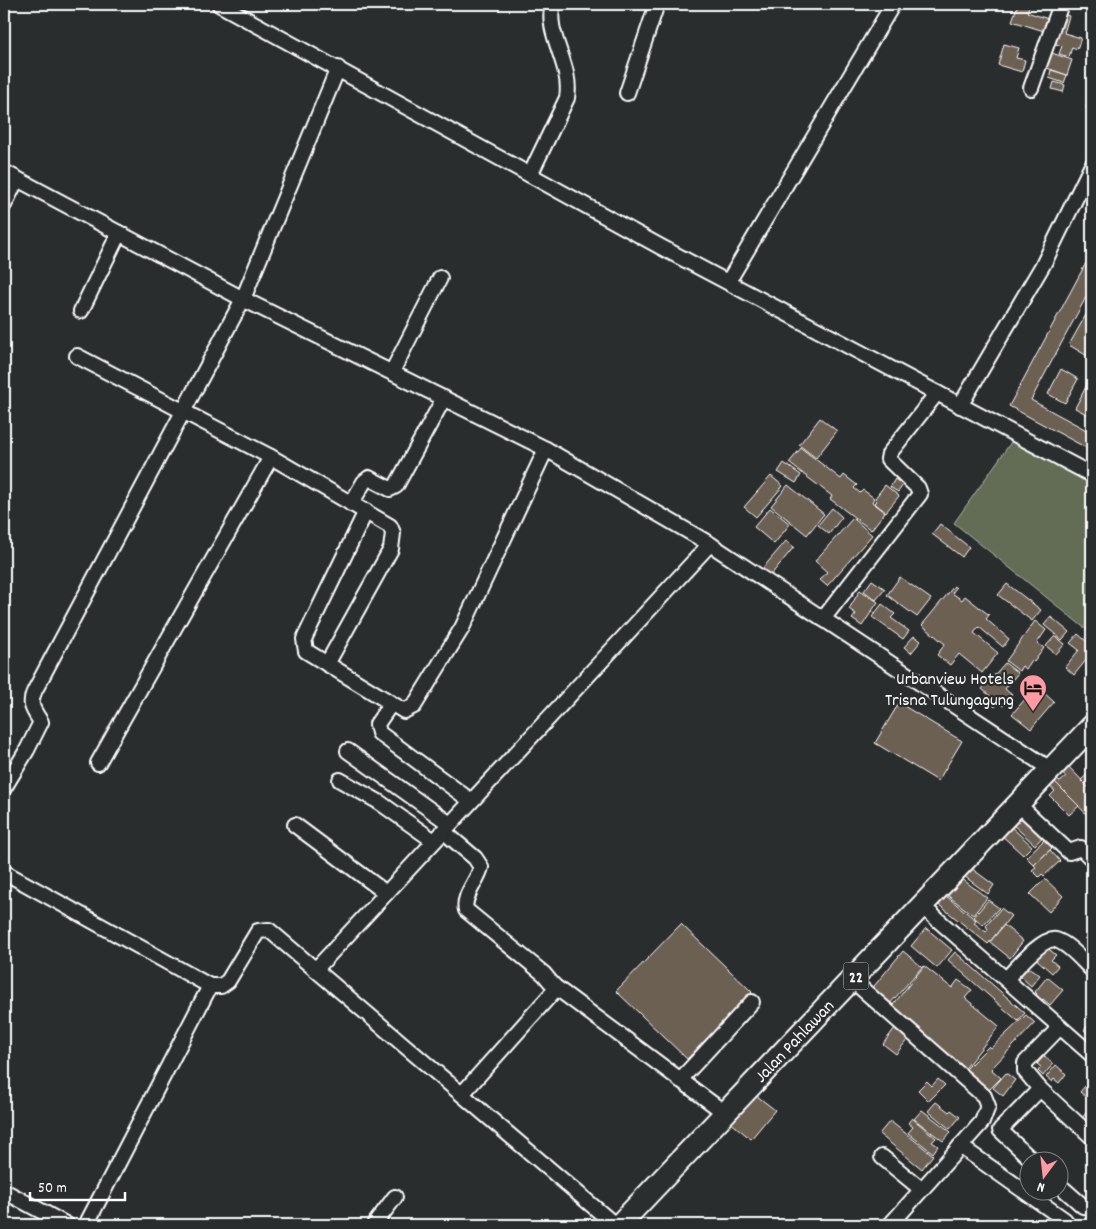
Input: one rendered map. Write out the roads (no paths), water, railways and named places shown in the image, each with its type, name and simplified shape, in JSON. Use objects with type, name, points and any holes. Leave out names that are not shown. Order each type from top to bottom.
[{"type":"highway","name":"Jalan Pahlawan","points":[[619,1225],[1092,726]]},
{"type":"street","points":[[219,4],[728,282],[1092,475]]},
{"type":"street","points":[[530,175],[567,98],[568,77],[553,28],[551,11],[553,4]]},
{"type":"street","points":[[627,93],[657,4]]},
{"type":"street","points":[[728,282],[893,4]]},
{"type":"street","points":[[1031,88],[1061,4]]},
{"type":"street","points":[[4,788],[28,750],[41,722],[31,708],[31,699],[35,690],[243,299],[338,68]]},
{"type":"street","points":[[960,406],[1044,263],[1092,165]]},
{"type":"street","points":[[4,172],[243,299],[546,448],[710,544],[1050,769]]},
{"type":"street","points":[[4,205],[17,179]]},
{"type":"street","points":[[81,311],[119,233]]},
{"type":"street","points":[[392,372],[440,278]]},
{"type":"street","points":[[77,356],[271,457],[390,526],[393,533],[391,549],[327,664]]},
{"type":"street","points":[[823,619],[920,494],[918,488],[888,459],[889,454],[937,392]]},
{"type":"street","points":[[351,504],[364,482],[369,478],[390,489],[396,486],[444,398]]},
{"type":"street","points":[[366,511],[304,639],[306,651],[401,710],[408,710],[414,706],[462,628],[546,448]]},
{"type":"street","points":[[98,763],[271,457]]},
{"type":"street","points":[[316,969],[710,544]]},
{"type":"street","points":[[391,704],[376,724],[379,732],[471,801]]},
{"type":"street","points":[[348,751],[475,858],[481,867],[467,899],[466,910],[544,974],[554,986],[725,1114]]},
{"type":"street","points":[[340,780],[379,802],[442,832]]},
{"type":"street","points":[[1018,804],[1070,852],[1081,848],[1092,859]]},
{"type":"street","points":[[295,825],[386,893]]},
{"type":"street","points":[[4,872],[210,986],[222,986],[228,981],[258,931],[271,932],[615,1225]]},
{"type":"street","points":[[922,906],[1092,1055]]},
{"type":"street","points":[[1006,979],[1044,942],[1053,939],[1062,943],[1092,970]]},
{"type":"street","points":[[852,980],[984,1096],[988,1106],[982,1122],[890,1225]]},
{"type":"street","points":[[86,1225],[210,986]]},
{"type":"street","points":[[462,1094],[554,991],[554,986]]},
{"type":"street","points":[[680,1080],[752,1002]]},
{"type":"street","points":[[1060,1027],[1024,1066],[1026,1074],[1092,1137]]},
{"type":"street","points":[[1023,1152],[1000,1130],[1040,1089]]},
{"type":"street","points":[[960,1146],[1066,1220]]},
{"type":"street","points":[[882,1157],[921,1189]]},
{"type":"street","points":[[4,1191],[67,1225]]},
{"type":"street","points":[[1068,1193],[1083,1206],[1092,1207]]},
{"type":"street","points":[[374,1225],[394,1197]]},
{"type":"place","name":"Urbanview Hotels Trisna Tulungagung","points":[[1033,712]]}]
